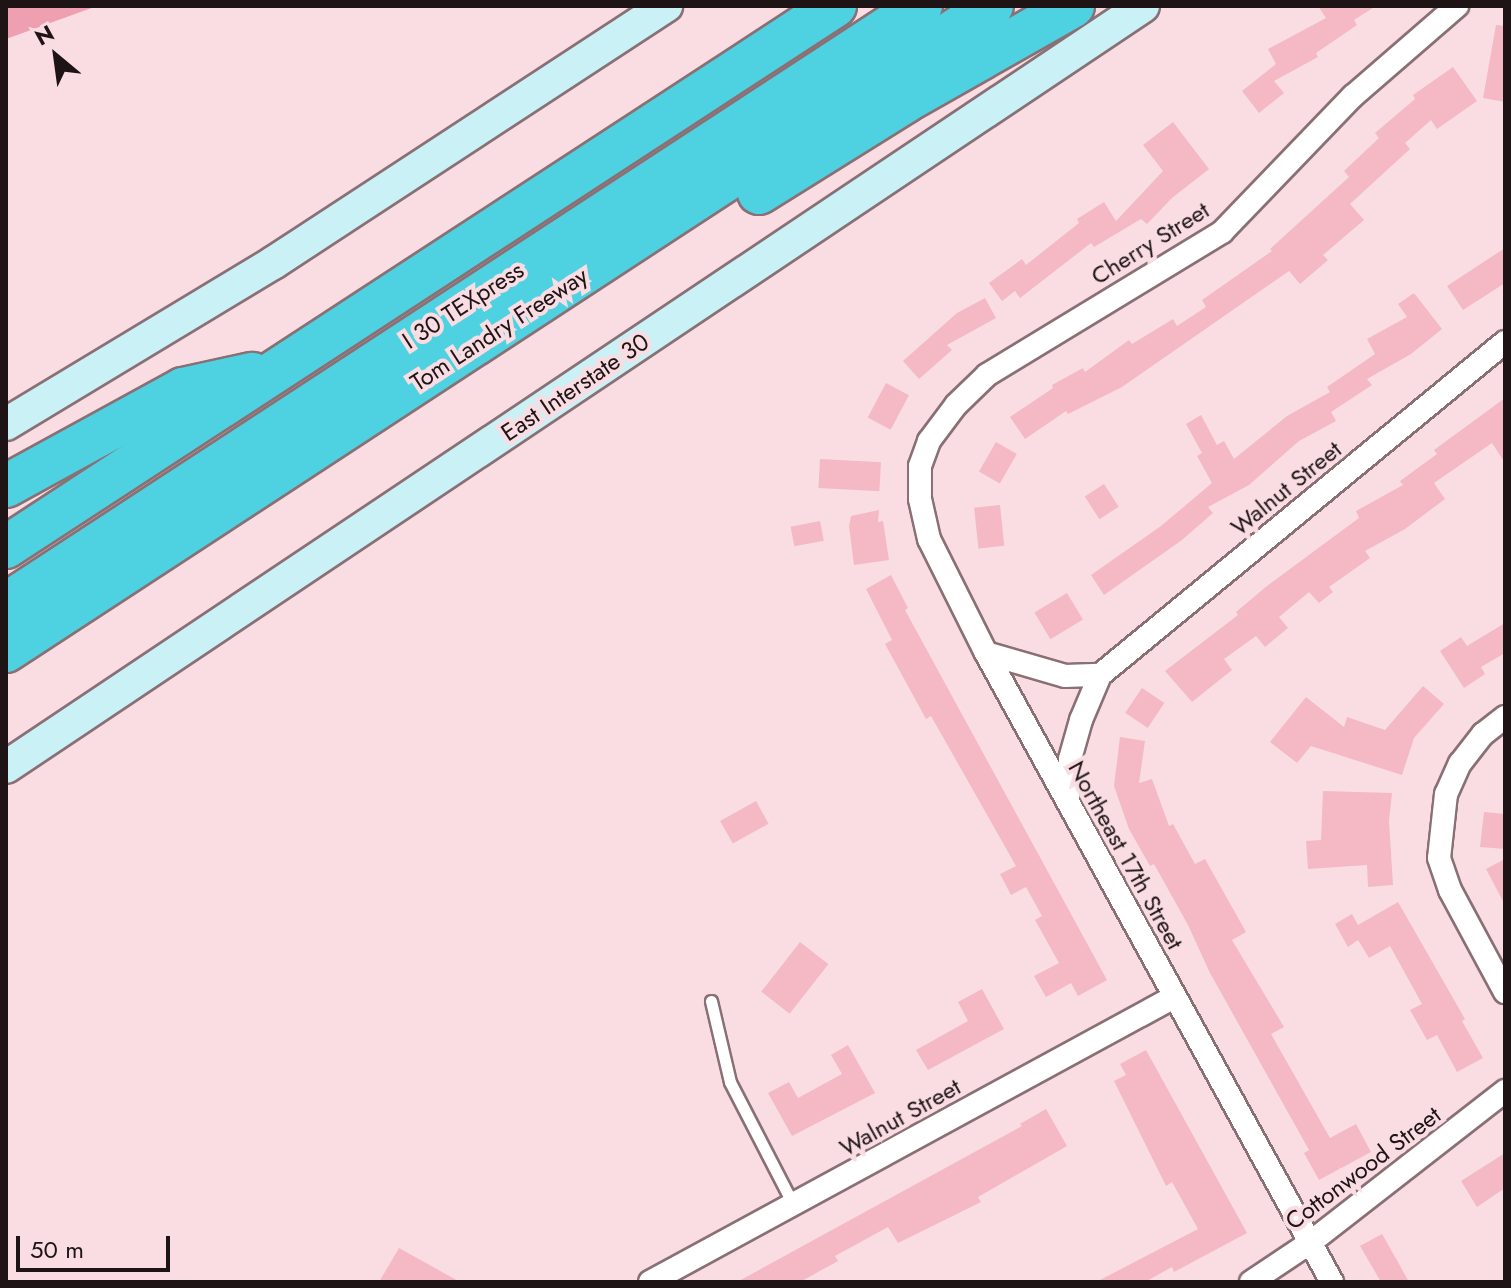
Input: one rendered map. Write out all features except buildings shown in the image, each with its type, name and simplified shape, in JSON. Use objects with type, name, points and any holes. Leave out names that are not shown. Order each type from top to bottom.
[{"type":"highway","points":[[6,547],[835,6]]},
{"type":"highway","name":"I 30 TEXpress","points":[[6,604],[921,6]]},
{"type":"highway","name":"Tom Landry Freeway","points":[[6,651],[992,6]]},
{"type":"highway","points":[[511,322],[613,287],[906,101],[1073,6]]},
{"type":"highway","points":[[6,486],[183,389],[277,368]]},
{"type":"main road","points":[[6,424],[273,263],[666,6]]},
{"type":"main road","name":"East Interstate 30","points":[[6,767],[1143,6]]},
{"type":"street","name":"Cherry Street","points":[[929,441],[956,405],[987,375],[1222,232],[1353,96],[1457,6]]},
{"type":"street","name":"Walnut Street","points":[[1068,801],[1070,759],[1081,720],[1100,675],[1505,342]]},
{"type":"street","name":"Northeast 17th Street","points":[[929,441],[920,466],[920,499],[929,539],[986,653],[1332,1282]]},
{"type":"street","points":[[986,653],[1065,676],[1100,675]]},
{"type":"street","points":[[1505,717],[1483,734],[1460,763],[1446,794],[1439,858],[1450,890],[1505,992]]},
{"type":"street","name":"Walnut Street","points":[[650,1282],[1174,997]]},
{"type":"street","name":"Cottonwood Street","points":[[1251,1282],[1311,1242],[1505,1091]]},
{"type":"lane","points":[[711,1001],[730,1082],[793,1204]]},
{"type":"shaded area","points":[[6,6],[97,6],[6,39]]}]
